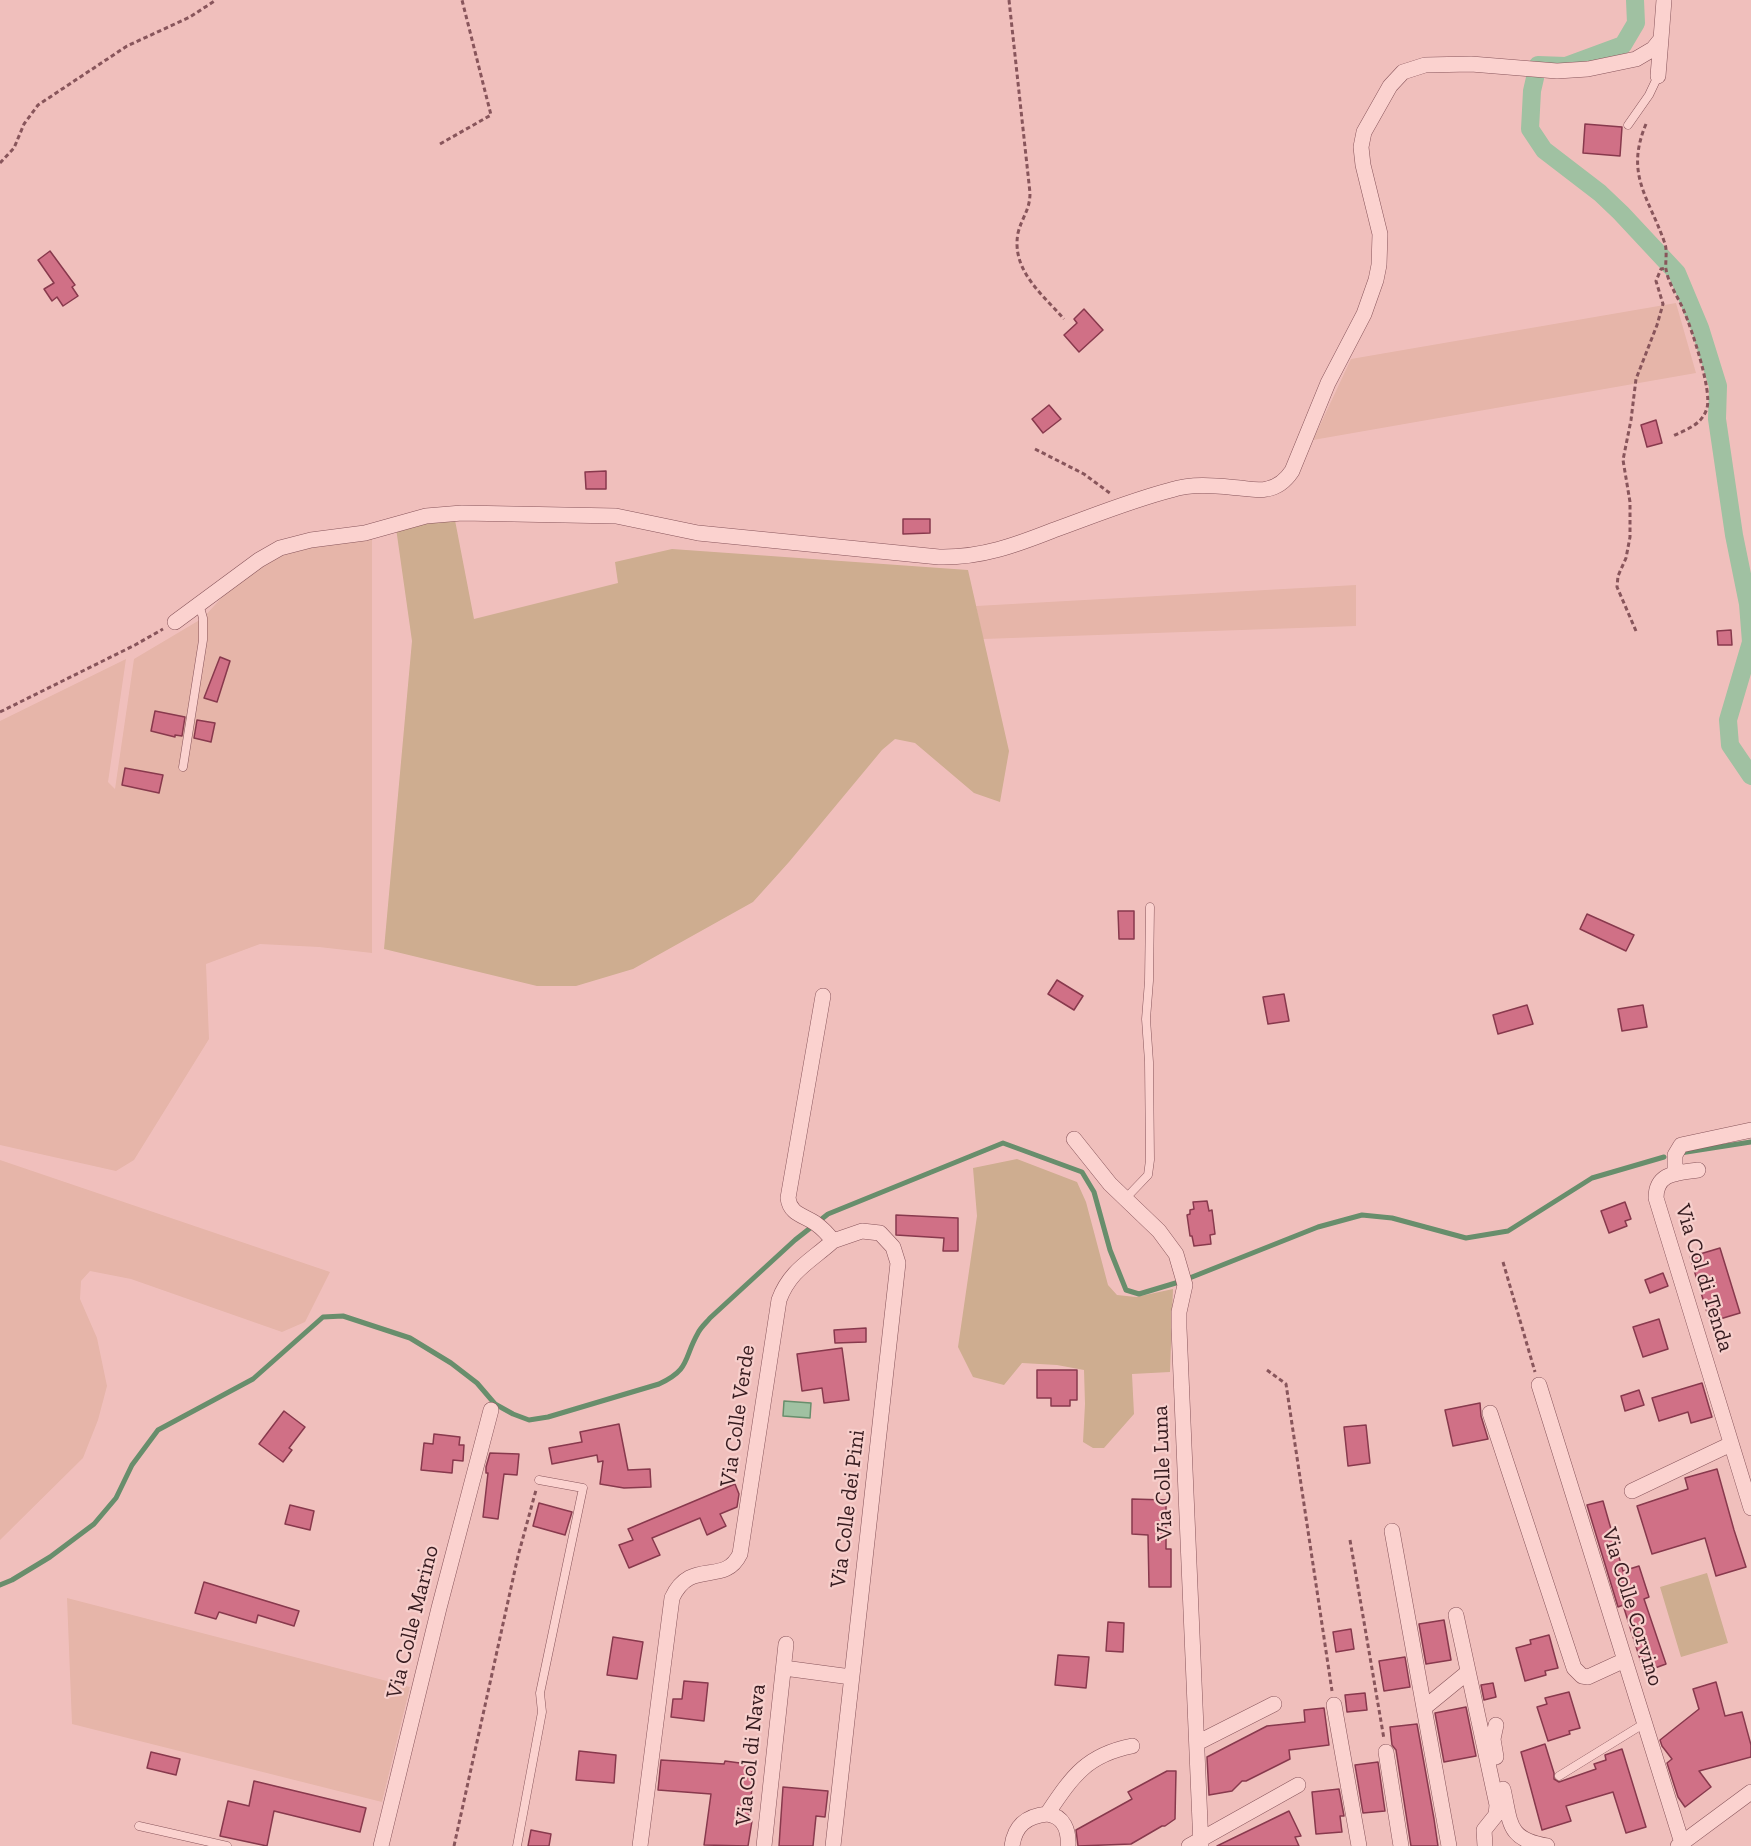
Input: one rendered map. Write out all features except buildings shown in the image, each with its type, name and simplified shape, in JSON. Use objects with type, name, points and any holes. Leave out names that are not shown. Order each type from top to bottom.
[{"type":"street","points":[[1658,76],[1664,0]]},
{"type":"street","points":[[175,622],[259,560],[280,548],[311,540],[365,533],[438,514],[616,516],[698,533],[939,557],[959,557],[985,554],[1006,548],[1127,503],[1188,486],[1266,490],[1280,485],[1290,475],[1328,383],[1364,314],[1374,287],[1379,265],[1380,234],[1363,165],[1362,142],[1388,89],[1403,72],[1419,66],[1458,63],[1550,71],[1588,69],[1636,59],[1653,49],[1661,39]]},
{"type":"street","points":[[823,996],[788,1202],[797,1214],[815,1224],[833,1241]]},
{"type":"street","name":"Via Col di Tenda","points":[[1675,1174],[1675,1155],[1681,1145],[1751,1130]]},
{"type":"street","name":"Via Colle Luna","points":[[1074,1139],[1101,1173],[1170,1245],[1179,1260],[1185,1282],[1179,1328],[1197,1743],[1197,1843]]},
{"type":"street","name":"Via Col di Tenda","points":[[1698,1170],[1675,1174],[1659,1182],[1656,1195],[1657,1204],[1751,1508]]},
{"type":"street","name":"Via Colle dei Pini","points":[[833,1241],[862,1232],[880,1233],[893,1247],[898,1263],[833,1846]]},
{"type":"street","name":"Via Colle Verde","points":[[640,1846],[672,1598],[685,1580],[696,1575],[725,1569],[731,1566],[740,1554],[779,1300],[789,1278],[833,1241]]},
{"type":"street","name":"Via Colle Corvino","points":[[1539,1385],[1645,1723],[1680,1844]]},
{"type":"street","name":"Via Colle Marino","points":[[381,1846],[438,1608],[491,1410]]},
{"type":"street","points":[[1490,1413],[1574,1668],[1582,1676],[1588,1677],[1625,1660]]},
{"type":"street","points":[[1632,1491],[1731,1444]]},
{"type":"street","points":[[1392,1531],[1449,1846]]},
{"type":"street","points":[[1456,1615],[1497,1805],[1497,1815],[1484,1830],[1485,1846]]},
{"type":"street","name":"Via Col di Nava","points":[[764,1846],[786,1644]]},
{"type":"street","name":"Via Col di Nava","points":[[784,1668],[851,1677]]},
{"type":"street","points":[[1424,1708],[1468,1672]]},
{"type":"street","points":[[1197,1743],[1274,1704]]},
{"type":"street","points":[[1334,1705],[1359,1846]]},
{"type":"street","points":[[1496,1725],[1494,1748],[1512,1826],[1524,1841],[1547,1846]]},
{"type":"street","points":[[1047,1814],[1073,1778],[1089,1763],[1109,1751],[1132,1746]]},
{"type":"street","points":[[1386,1752],[1401,1846]]},
{"type":"street","points":[[1197,1843],[1298,1785]]},
{"type":"street","points":[[1680,1844],[1751,1792]]},
{"type":"street","points":[[1012,1846],[1014,1834],[1022,1823],[1034,1816],[1047,1814],[1054,1815],[1063,1823],[1067,1832],[1068,1846]]},
{"type":"lane","points":[[1628,125],[1649,95],[1658,76]]},
{"type":"lane","points":[[183,767],[203,640],[203,618],[199,604]]},
{"type":"lane","points":[[1125,1199],[1148,1175],[1150,1160],[1146,1019],[1150,907]]},
{"type":"lane","points":[[517,1846],[542,1712],[540,1693],[583,1488],[539,1480]]},
{"type":"lane","points":[[1559,1776],[1645,1723]]},
{"type":"lane","points":[[139,1826],[227,1846]]},
{"type":"path","points":[[0,163],[14,148],[24,124],[38,105],[127,46],[190,17],[216,0]]},
{"type":"path","points":[[440,144],[490,116],[462,0]]},
{"type":"path","points":[[1009,0],[1030,193],[1029,209],[1021,223],[1018,235],[1020,262],[1025,274],[1064,319]]},
{"type":"path","points":[[1648,117],[1641,135],[1636,165],[1643,195],[1666,244],[1666,268],[1685,312],[1705,376],[1707,407],[1699,424],[1673,436]]},
{"type":"path","points":[[1636,631],[1617,587],[1618,576],[1626,558],[1630,537],[1630,502],[1623,460],[1636,379],[1664,304],[1656,281],[1661,269],[1666,268]]},
{"type":"path","points":[[1035,449],[1084,474],[1127,503]]},
{"type":"path","points":[[0,712],[135,645],[175,622]]},
{"type":"path","points":[[1503,1262],[1539,1385]]},
{"type":"path","points":[[1267,1370],[1286,1384],[1334,1705]]},
{"type":"path","points":[[454,1846],[518,1556],[539,1480]]},
{"type":"path","points":[[1350,1540],[1386,1752]]},
{"type":"shaded area","points":[[1676,303],[1696,373],[1313,440],[1351,359]]},
{"type":"shaded area","points":[[454,515],[474,619],[618,583],[615,562],[672,549],[968,570],[1009,751],[1000,802],[974,793],[915,743],[895,739],[882,750],[753,902],[633,969],[576,986],[537,986],[384,949],[412,641],[396,528]]},
{"type":"shaded area","points":[[372,535],[372,953],[260,944],[206,964],[209,1039],[134,1160],[116,1171],[0,1145],[0,721],[126,659],[108,782],[115,789],[134,659],[203,618],[235,583],[276,554]]},
{"type":"shaded area","points":[[1356,585],[1356,626],[983,639],[976,606]]},
{"type":"shaded area","points":[[1017,1159],[1077,1182],[1086,1202],[1108,1285],[1117,1295],[1136,1297],[1173,1289],[1170,1372],[1132,1374],[1134,1414],[1104,1448],[1093,1448],[1083,1442],[1084,1370],[1057,1365],[1022,1363],[1004,1385],[973,1377],[958,1347],[977,1216],[973,1168]]},
{"type":"shaded area","points":[[0,1160],[330,1272],[305,1322],[282,1332],[131,1279],[90,1271],[81,1281],[80,1299],[97,1338],[107,1386],[98,1420],[83,1458],[0,1540]]},
{"type":"shaded area","points":[[784,1401],[811,1403],[810,1418],[783,1416]]},
{"type":"shaded area","points":[[1707,1573],[1728,1643],[1681,1657],[1660,1587]]},
{"type":"shaded area","points":[[67,1598],[410,1687],[382,1802],[72,1724]]},
{"type":"waterway","points":[[1635,0],[1636,23],[1623,45],[1566,66],[1538,65],[1532,91],[1530,129],[1544,150],[1600,193],[1677,273],[1700,328],[1718,386],[1717,419],[1734,535],[1748,604],[1751,642],[1728,720],[1730,745],[1751,776]]},
{"type":"waterway","points":[[1680,1153],[1751,1142]]},
{"type":"waterway","points":[[0,1585],[50,1557],[94,1524],[116,1498],[132,1465],[158,1430],[253,1379],[323,1317],[343,1316],[410,1338],[451,1363],[477,1383],[495,1404],[529,1420],[548,1417],[669,1379],[685,1363],[699,1331],[710,1318],[795,1240],[828,1214],[1003,1143],[1082,1172],[1094,1192],[1110,1250],[1126,1290],[1139,1294],[1179,1282]]},
{"type":"waterway","points":[[1187,1279],[1318,1227],[1362,1215],[1392,1218],[1466,1238],[1508,1231],[1592,1178],[1664,1157]]}]
